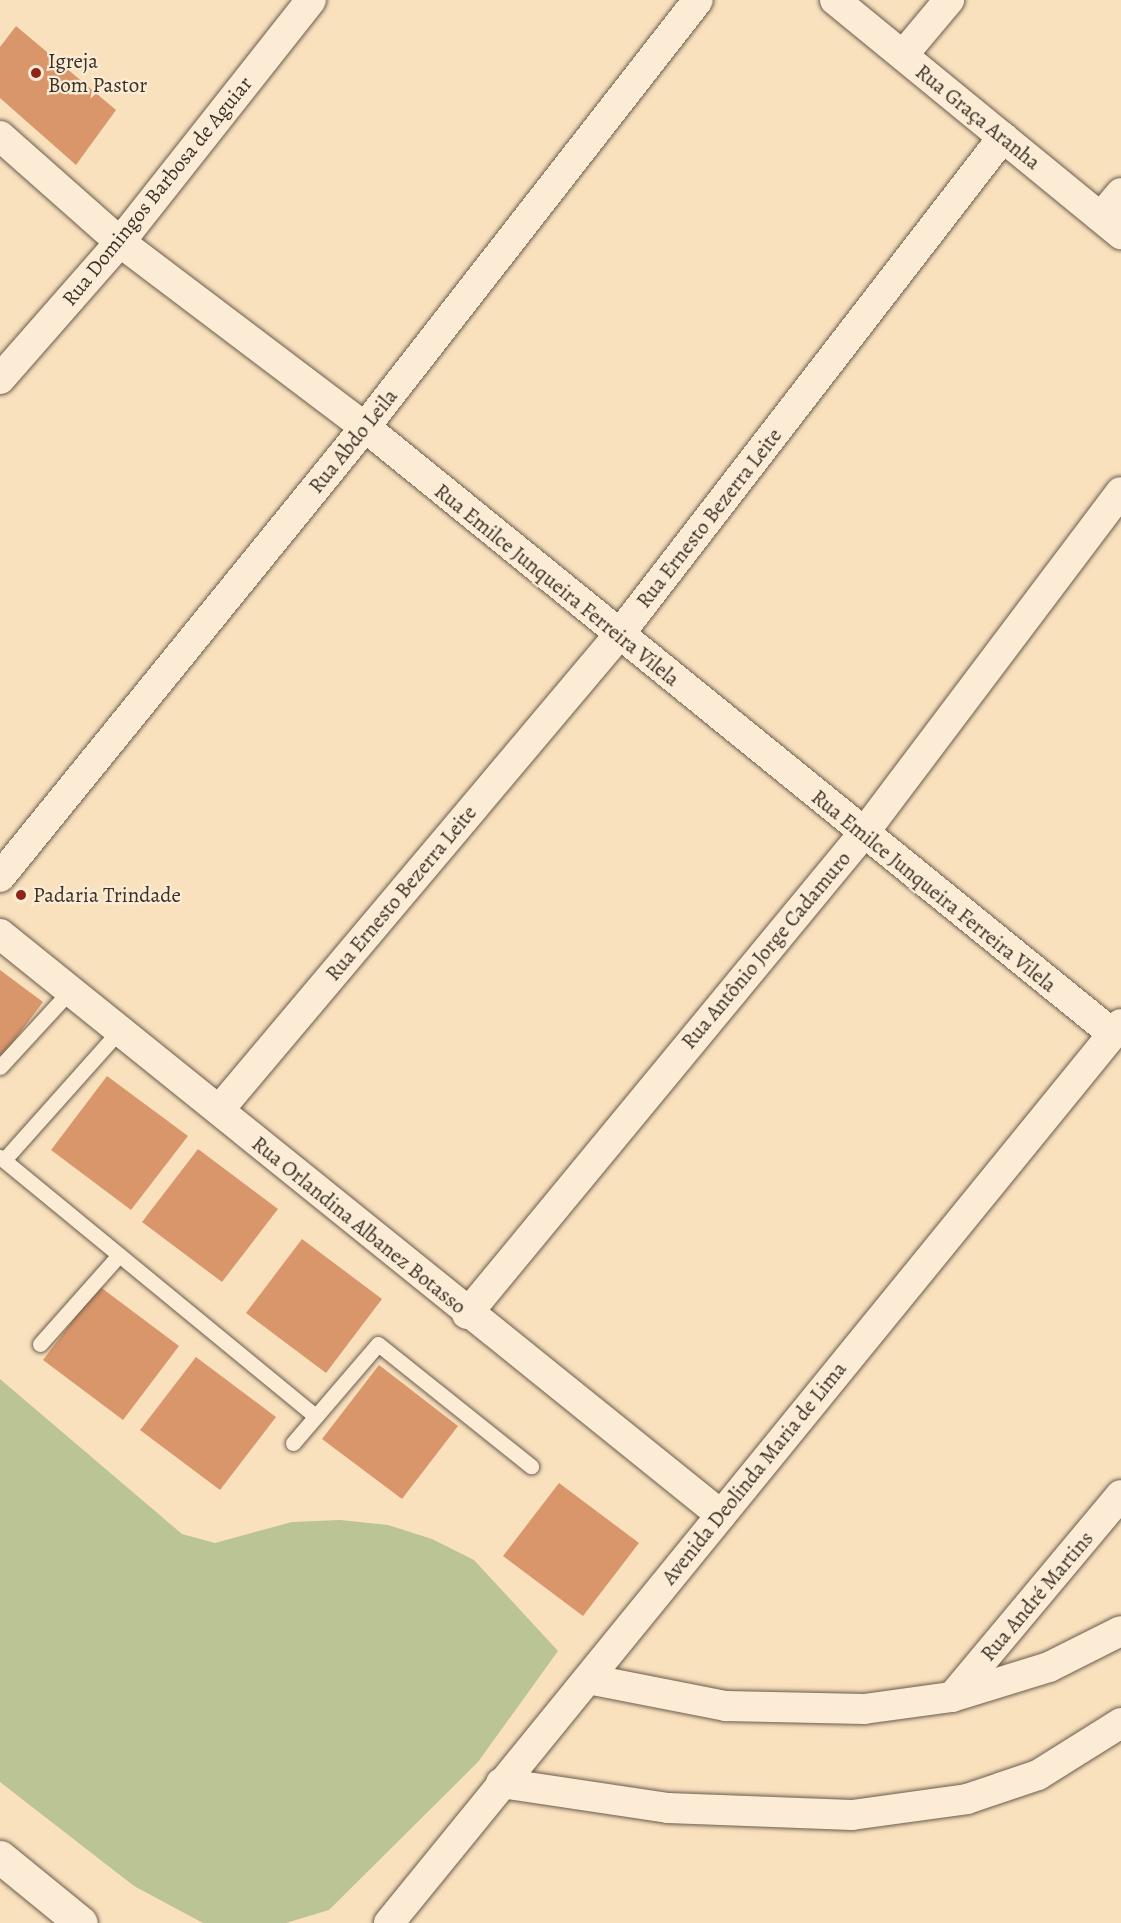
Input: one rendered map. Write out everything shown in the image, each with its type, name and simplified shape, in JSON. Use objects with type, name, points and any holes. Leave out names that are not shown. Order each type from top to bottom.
[{"type":"street","name":"Rua Domingos Barbosa de Aguiar","points":[[0,379],[120,242],[311,0]]},
{"type":"street","name":"Rua Abdo Leila","points":[[0,877],[365,427],[698,0]]},
{"type":"street","name":"Rua Graça Aranha","points":[[835,0],[1111,226]]},
{"type":"street","points":[[903,55],[950,0]]},
{"type":"street","name":"Rua Emilce Junqueira Ferreira Vilela","points":[[0,136],[120,242],[365,427],[862,834],[1117,1029]]},
{"type":"street","name":"Rua Ernesto Bezerra Leite","points":[[219,1110],[618,636],[1004,137]]},
{"type":"street","points":[[1111,226],[1121,193]]},
{"type":"street","name":"Rua Antônio Jorge Cadamuro","points":[[467,1314],[862,834],[1121,492]]},
{"type":"street","name":"Rua Orlandina Albanez Botasso","points":[[0,934],[467,1314],[721,1515]]},
{"type":"street","name":"Avenida Deolinda Maria de Lima","points":[[389,1923],[1117,1029]]},
{"type":"street","name":"Rua André Martins","points":[[952,1697],[1121,1495]]},
{"type":"street","points":[[588,1679],[726,1706],[793,1711],[864,1709],[952,1697],[1049,1667],[1121,1631]]},
{"type":"street","points":[[501,1783],[668,1809],[852,1815],[967,1799],[1028,1779],[1121,1723]]},
{"type":"street","points":[[0,1857],[81,1923]]},
{"type":"lane","points":[[0,1067],[70,991]]},
{"type":"lane","points":[[119,1031],[2,1159],[315,1416]]},
{"type":"lane","points":[[40,1344],[119,1255]]},
{"type":"lane","points":[[293,1443],[378,1344],[531,1466]]},
{"type":"green space","points":[[0,1379],[182,1534],[215,1543],[292,1522],[340,1520],[388,1525],[432,1539],[474,1560],[558,1651],[478,1762],[329,1910],[286,1923],[203,1923],[134,1886],[0,1782]]},
{"type":"building","name":"Igreja Bom Pastor","points":[[16,26],[116,110],[76,165],[0,98],[0,47]]},
{"type":"building","points":[[0,970],[43,1002],[0,1059]]},
{"type":"building","points":[[107,1076],[188,1136],[131,1210],[51,1150]]},
{"type":"building","points":[[198,1149],[278,1209],[222,1282],[142,1222]]},
{"type":"building","points":[[302,1239],[382,1299],[326,1373],[246,1313]]},
{"type":"building","points":[[99,1286],[179,1346],[123,1420],[43,1360]]},
{"type":"building","points":[[196,1357],[276,1417],[220,1490],[140,1430]]},
{"type":"building","points":[[379,1365],[458,1426],[402,1499],[322,1439]]},
{"type":"building","points":[[559,1483],[639,1543],[583,1616],[503,1556]]},
{"type":"place","name":"Igreja Bom Pastor","points":[[36,73]]},
{"type":"place","name":"Padaria Trindade","points":[[21,895]]}]
